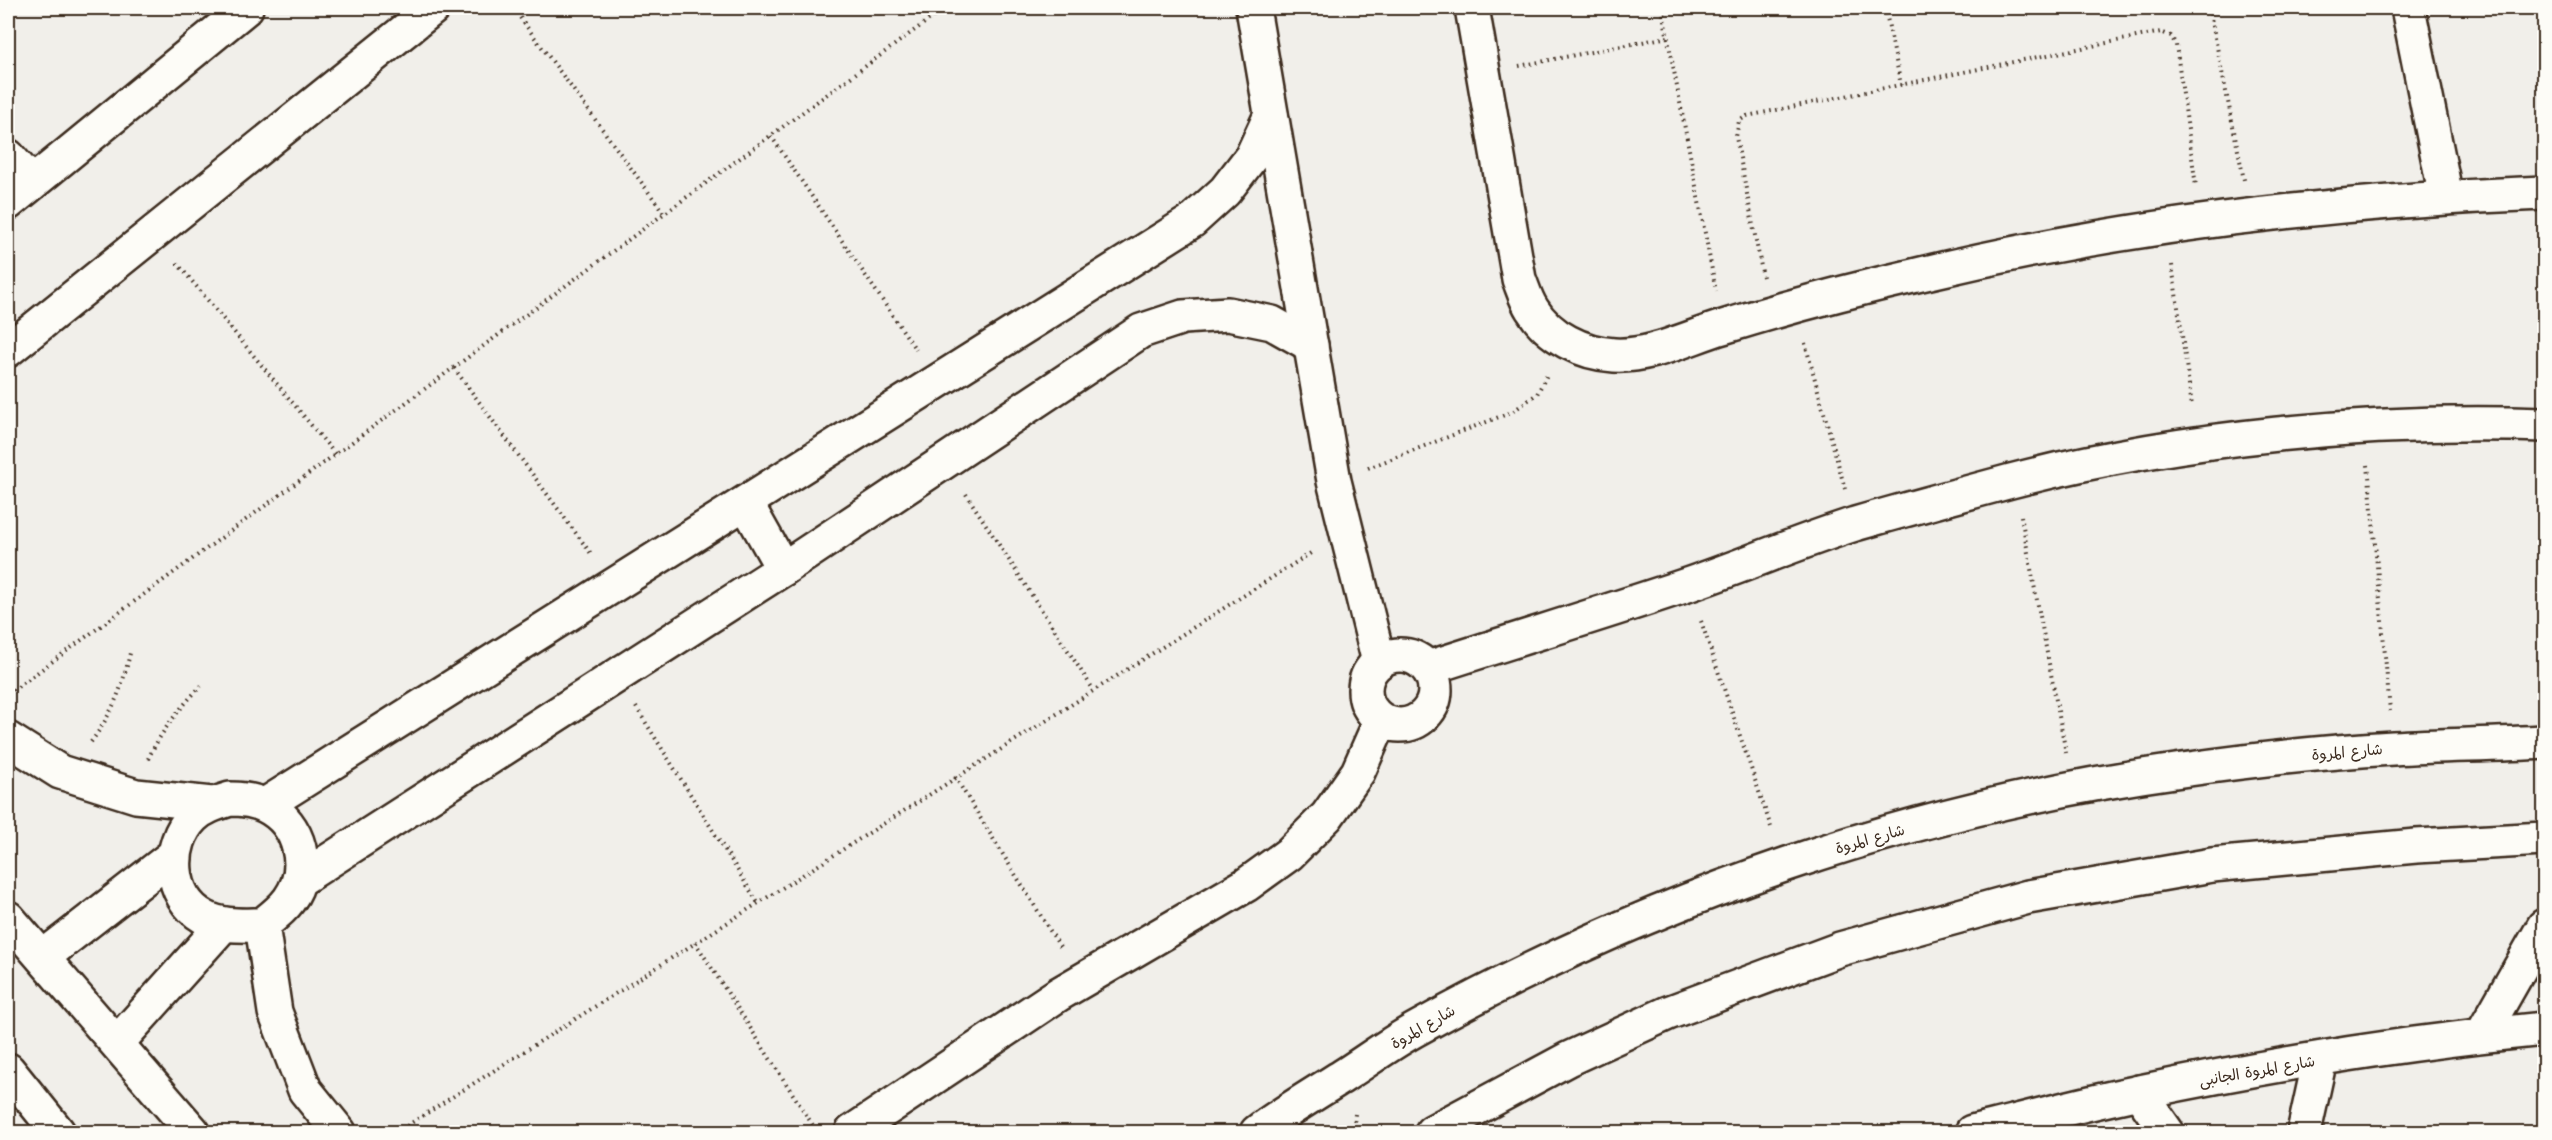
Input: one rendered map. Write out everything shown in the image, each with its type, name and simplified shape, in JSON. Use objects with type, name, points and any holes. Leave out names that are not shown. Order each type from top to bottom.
[{"type":"street","points":[[8,156],[20,193],[246,8]]},
{"type":"street","points":[[8,350],[433,8]]},
{"type":"street","points":[[1253,8],[1334,481],[1379,662]]},
{"type":"street","points":[[1472,8],[1519,279],[1532,309],[1554,334],[1583,349],[1615,355],[1647,351],[1722,327],[1917,274],[2166,227],[2324,207],[2446,197],[2544,193]]},
{"type":"street","points":[[2408,8],[2446,197]]},
{"type":"street","points":[[265,805],[1192,221],[1225,192],[1252,156],[1270,115]]},
{"type":"street","points":[[299,880],[783,569],[1141,331],[1183,317],[1228,314],[1272,323],[1311,345]]},
{"type":"street","points":[[1428,668],[1689,585],[1855,524],[2014,480],[2198,445],[2365,428],[2496,423],[2544,425]]},
{"type":"street","points":[[746,503],[783,569]]},
{"type":"street","points":[[1396,655],[1413,657],[1428,668],[1434,680],[1435,694],[1431,708],[1421,717],[1408,723],[1395,724],[1381,720],[1368,704],[1365,684],[1370,671],[1379,662],[1396,655]]},
{"type":"street","points":[[852,1132],[1082,981],[1246,885],[1289,854],[1327,816],[1352,780],[1381,720]]},
{"type":"street","points":[[8,739],[60,772],[136,796],[212,804]]},
{"type":"street","name":"شارع المروة","points":[[1267,1130],[1415,1029],[1570,948],[1732,883],[1784,865],[1976,810],[2073,789],[2179,770],[2286,757],[2393,748],[2544,742]]},
{"type":"street","points":[[230,799],[248,800],[265,805],[280,815],[291,828],[299,844],[301,862],[299,880],[289,901],[262,926],[224,925],[202,916],[185,899],[175,878],[174,855],[180,834],[194,816],[212,804],[230,799]]},
{"type":"street","points":[[1432,1132],[1568,1059],[1668,1013],[1840,949],[2028,897],[2212,866],[2416,846],[2544,839]]},
{"type":"street","points":[[43,957],[174,855]]},
{"type":"street","points":[[8,918],[193,1132]]},
{"type":"street","points":[[117,1043],[224,925]]},
{"type":"street","points":[[262,926],[275,1012],[304,1090],[339,1132]]},
{"type":"street","points":[[2481,1035],[2544,926]]},
{"type":"street","name":"شارع المروة الجانبى","points":[[1972,1132],[2139,1092],[2320,1059],[2481,1035],[2544,1029]]},
{"type":"street","points":[[2304,1132],[2320,1059]]},
{"type":"street","points":[[8,1070],[58,1132]]},
{"type":"street","points":[[2139,1092],[2167,1132]]},
{"type":"path","points":[[513,8],[664,213]]},
{"type":"path","points":[[8,694],[945,8]]},
{"type":"path","points":[[1662,8],[1722,327]]},
{"type":"path","points":[[1884,8],[1901,85]]},
{"type":"path","points":[[2209,8],[2251,216]]},
{"type":"path","points":[[1855,524],[1782,310],[1736,137],[1739,121],[1747,116],[2161,32],[2171,36],[2176,45],[2201,222]]},
{"type":"path","points":[[1483,73],[1668,37]]},
{"type":"path","points":[[771,136],[937,380]]},
{"type":"path","points":[[2166,227],[2198,445]]},
{"type":"path","points":[[152,234],[335,454]]},
{"type":"path","points":[[1334,481],[1512,412],[1538,394],[1552,365],[1554,334]]},
{"type":"path","points":[[454,368],[613,585]]},
{"type":"path","points":[[2365,428],[2393,748]]},
{"type":"path","points":[[945,461],[1093,689]]},
{"type":"path","points":[[2014,480],[2073,789]]},
{"type":"path","points":[[397,1132],[1345,531]]},
{"type":"path","points":[[1689,585],[1784,865]]},
{"type":"path","points":[[60,772],[87,747],[108,719],[123,687],[130,653]]},
{"type":"path","points":[[616,676],[758,903]]},
{"type":"path","points":[[136,796],[145,765],[159,736],[178,709],[201,686]]},
{"type":"path","points":[[955,777],[1082,981]]},
{"type":"path","points":[[695,942],[818,1132]]},
{"type":"path","points":[[1359,1132],[1354,1125],[1354,1114],[1361,1105]]}]
